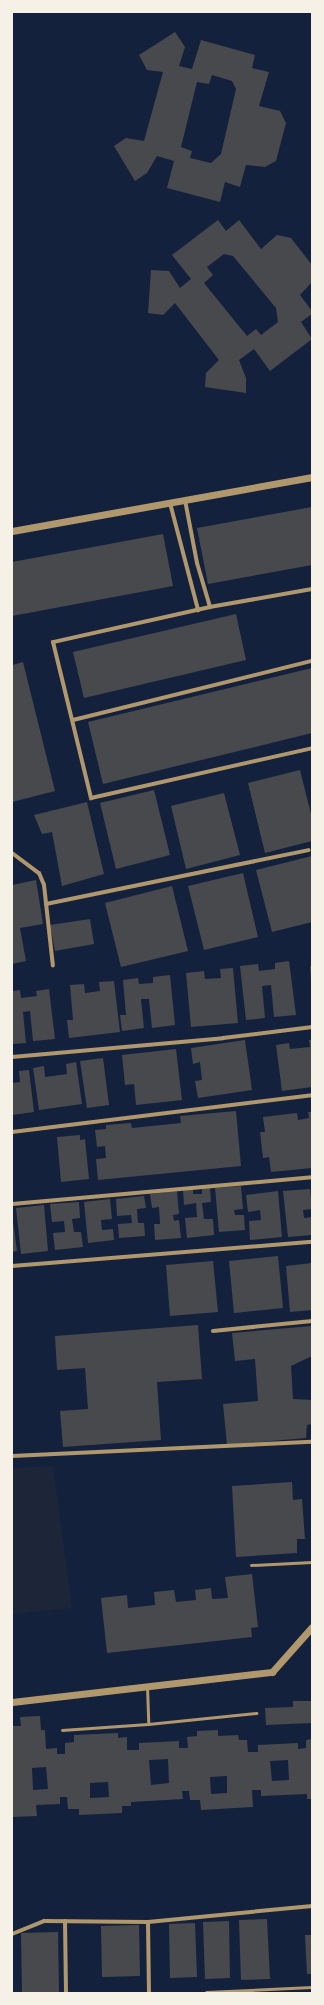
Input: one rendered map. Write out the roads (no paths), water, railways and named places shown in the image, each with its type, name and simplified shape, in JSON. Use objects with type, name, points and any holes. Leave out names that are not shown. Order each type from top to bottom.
[{"type":"street","points":[[12,531],[312,477]]},
{"type":"street","points":[[185,500],[197,563],[210,607]]},
{"type":"street","points":[[170,503],[198,610]]},
{"type":"street","points":[[312,589],[210,607],[53,642],[91,798],[312,748]]},
{"type":"street","points":[[73,720],[312,661]]},
{"type":"street","points":[[46,904],[308,850]]},
{"type":"street","points":[[12,853],[39,873],[44,885],[52,966]]},
{"type":"street","points":[[12,1057],[215,1039],[312,1027]]},
{"type":"street","points":[[12,1132],[312,1095]]},
{"type":"street","points":[[12,1204],[312,1177]]},
{"type":"street","points":[[12,1266],[312,1242]]},
{"type":"street","points":[[213,1331],[312,1321]]},
{"type":"street","points":[[12,1456],[312,1442]]},
{"type":"street","points":[[12,1702],[272,1672],[312,1627]]},
{"type":"street","points":[[12,1934],[44,1921],[148,1922],[312,1906]]},
{"type":"street","points":[[65,1921],[66,1993]]},
{"type":"street","points":[[148,1922],[149,1993]]},
{"type":"lane","points":[[251,1565],[312,1562]]},
{"type":"lane","points":[[147,1686],[148,1724]]},
{"type":"lane","points":[[62,1730],[148,1724],[256,1713]]},
{"type":"lane","points":[[206,1992],[312,1987]]}]
